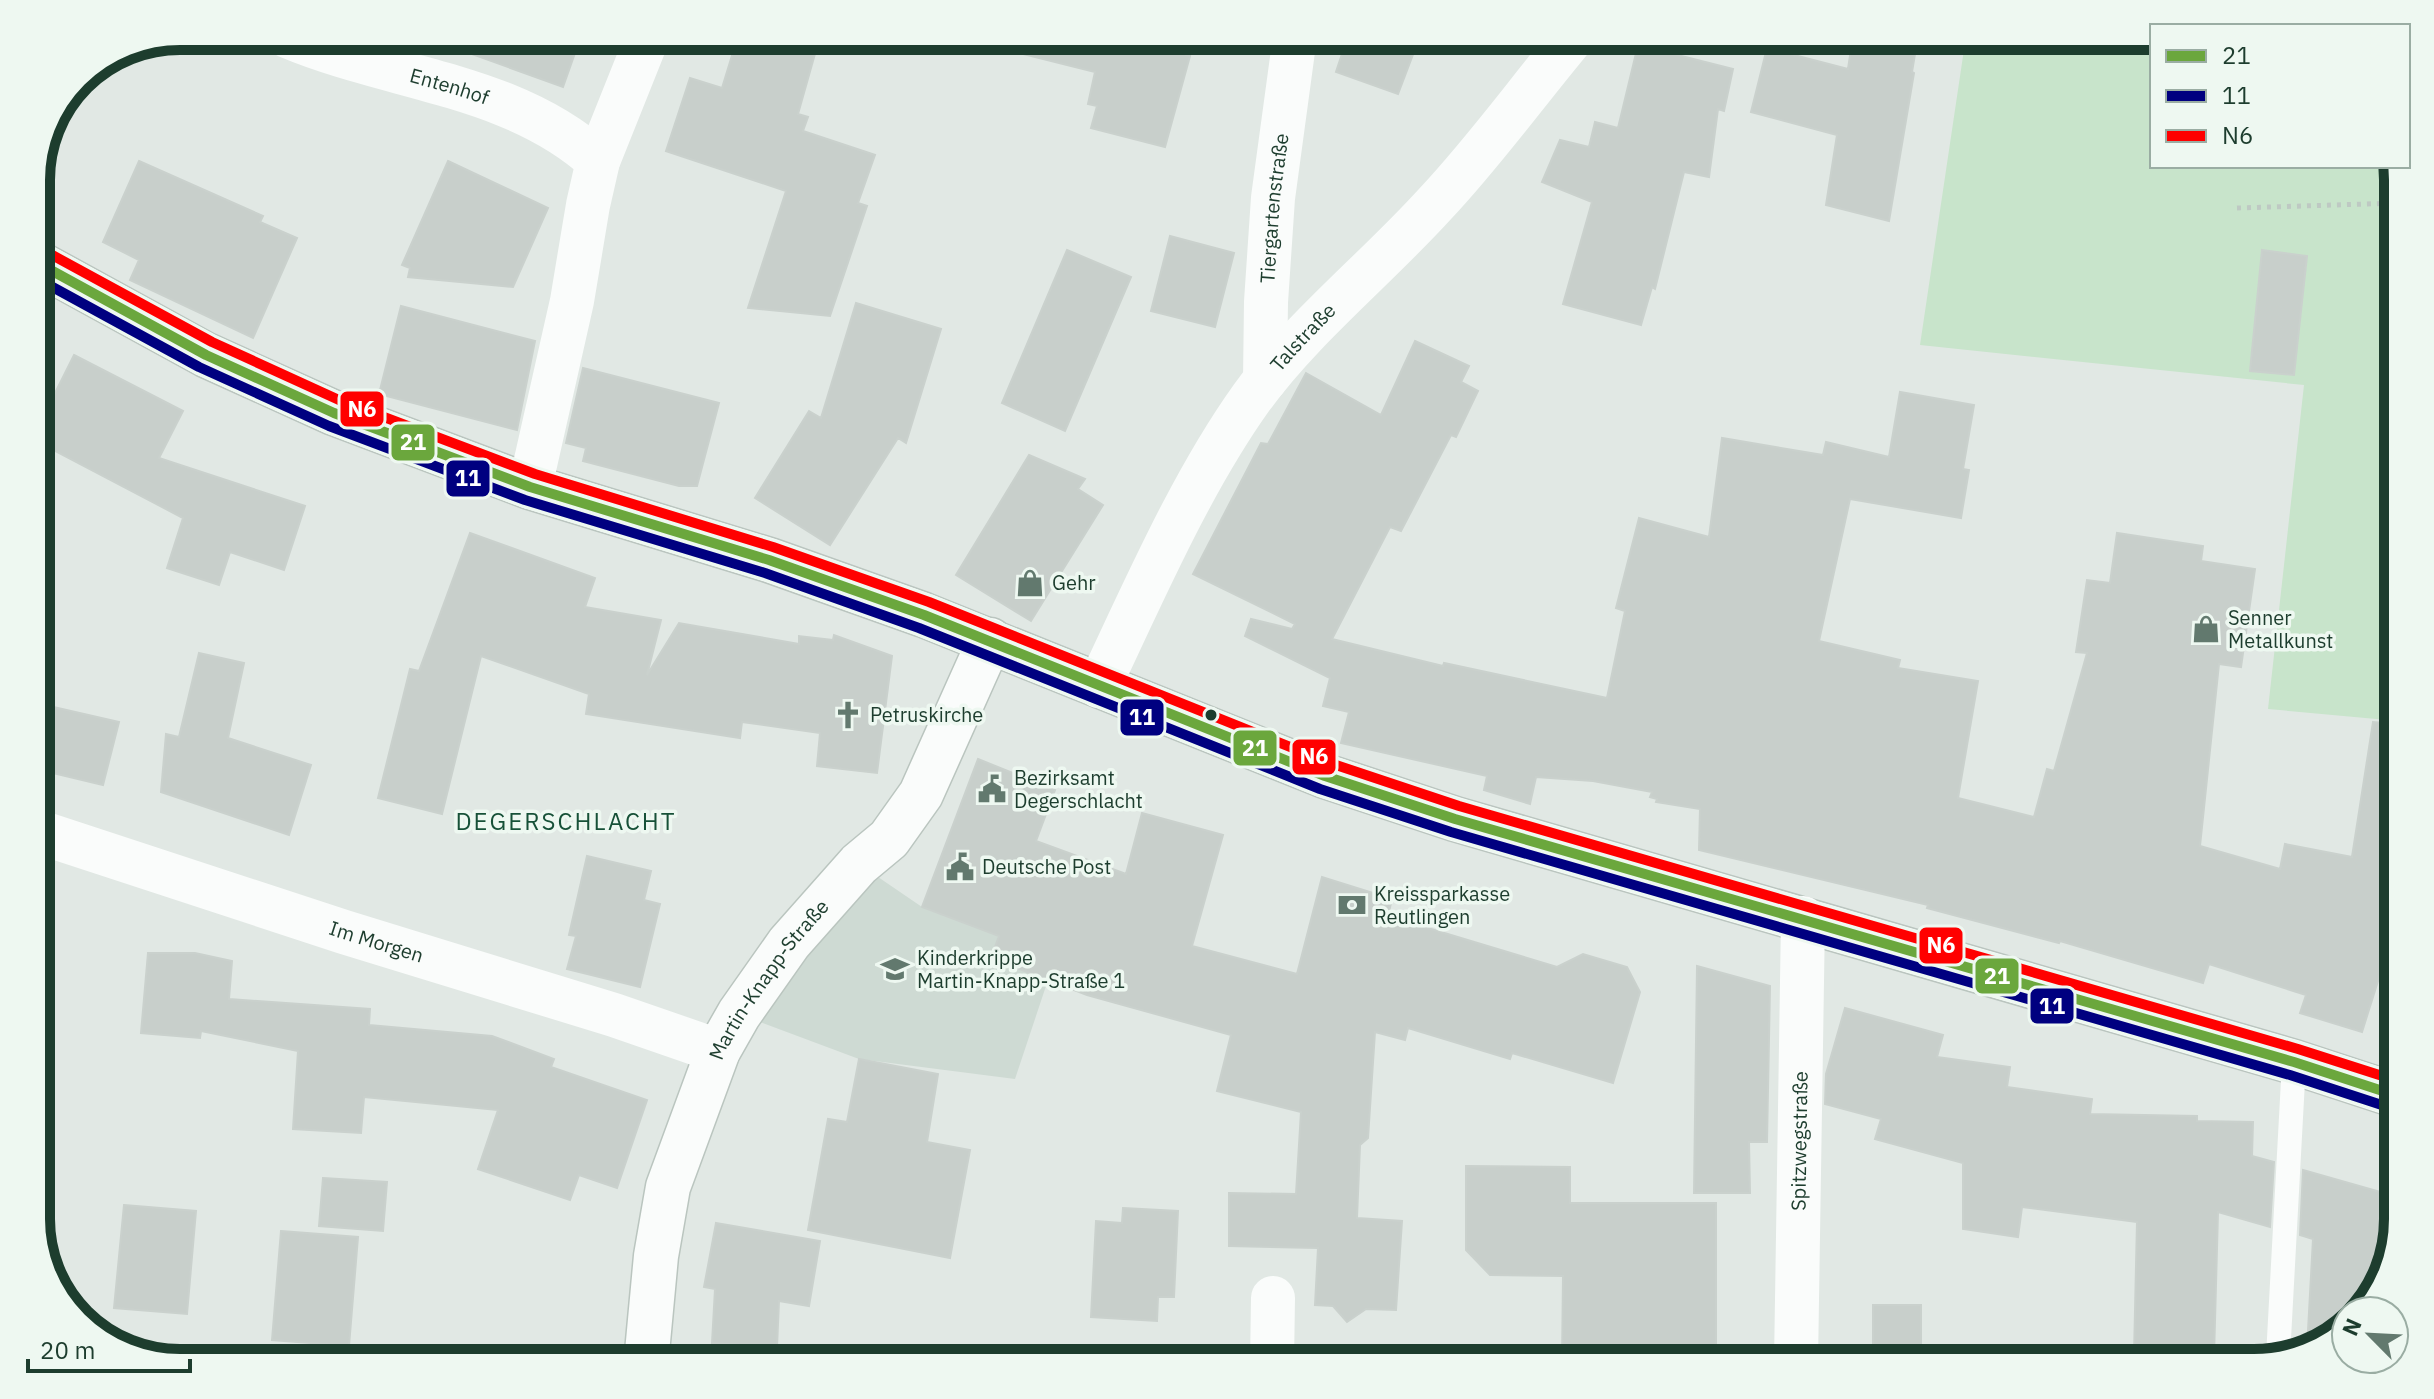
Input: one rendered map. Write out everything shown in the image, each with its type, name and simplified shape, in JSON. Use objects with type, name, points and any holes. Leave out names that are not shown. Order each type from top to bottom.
[{"type":"street","name":"Entenhof","points":[[325,50],[506,104],[552,125],[598,161]]},
{"type":"street","points":[[530,487],[572,301],[598,161],[642,50]]},
{"type":"street","name":"Tiergartenstraße","points":[[1265,380],[1266,302],[1273,198],[1293,50]]},
{"type":"street","name":"Talstraße","points":[[1099,686],[1216,452],[1265,380],[1469,167],[1563,50]]},
{"type":"street","points":[[50,269],[251,377],[334,413],[530,487],[769,560],[990,640],[1325,776],[1394,800],[2294,1062],[2384,1091]]},
{"type":"street","name":"Martin-Knapp-Straße","points":[[647,1349],[656,1256],[668,1187],[718,1051],[739,1014],[789,943],[859,864],[889,839],[909,813],[921,794],[990,640]]},
{"type":"street","name":"Im Morgen","points":[[50,836],[718,1051]]},
{"type":"street","name":"Spitzwegstraße","points":[[1796,1349],[1803,918]]},
{"type":"street","points":[[1273,1298],[1275,1349]]},
{"type":"lane","points":[[2279,1347],[2294,1062]]},
{"type":"path","points":[[2237,208],[2384,203]]},
{"type":"shaded area","name":"Kinderkrippe Martin-Knapp-Straße 1","points":[[859,864],[922,907],[999,936],[992,958],[1048,980],[1015,1079],[859,1059],[739,1014]]},
{"type":"green space","points":[[1964,50],[2150,50],[2150,168],[2384,168],[2384,720],[2268,709],[2304,385],[1920,345]]},
{"type":"building","points":[[461,50],[576,50],[563,87]]},
{"type":"building","points":[[734,50],[816,50],[798,114],[808,117],[803,131],[875,155],[858,203],[867,206],[830,316],[748,308],[786,191],[666,151],[690,78],[722,88]]},
{"type":"building","points":[[1187,50],[1186,55],[1190,56],[1165,147],[1091,128],[1097,106],[1088,104],[1095,72],[1015,52]]},
{"type":"building","points":[[1343,50],[1415,50],[1398,94],[1336,72]]},
{"type":"building","points":[[1637,50],[1658,50],[1733,69],[1724,111],[1718,109],[1709,177],[1684,172],[1655,289],[1652,287],[1641,325],[1563,304],[1592,202],[1542,182],[1560,140],[1589,147],[1595,122],[1618,128]]},
{"type":"building","points":[[1766,50],[1848,69],[1851,50],[1916,50],[1889,221],[1826,205],[1837,135],[1751,112]]},
{"type":"building","points":[[139,161],[263,216],[260,222],[297,238],[253,338],[130,280],[139,260],[103,242]]},
{"type":"building","points":[[448,161],[548,208],[513,287],[408,277],[410,268],[402,265]]},
{"type":"building","points":[[1170,236],[1234,253],[1215,327],[1151,311]]},
{"type":"building","points":[[1067,250],[1131,277],[1065,431],[1002,403]]},
{"type":"building","points":[[2262,250],[2307,256],[2294,375],[2250,371]]},
{"type":"building","points":[[856,303],[941,329],[906,443],[898,438],[830,545],[755,498],[809,411],[821,418]]},
{"type":"building","points":[[401,306],[535,341],[517,430],[379,394]]},
{"type":"building","points":[[1415,341],[1469,366],[1461,382],[1478,391],[1456,437],[1451,435],[1401,531],[1390,527],[1332,639],[1443,666],[1444,663],[1607,698],[1625,611],[1616,608],[1639,518],[1709,537],[1722,438],[1823,455],[1826,442],[1889,457],[1900,392],[1974,405],[1963,469],[1969,470],[1961,518],[1850,499],[1819,641],[1900,660],[1898,668],[1978,681],[1958,798],[2034,817],[2047,769],[2054,771],[2087,653],[2076,652],[2087,580],[2110,583],[2117,533],[2203,546],[2201,561],[2255,569],[2241,667],[2219,664],[2200,846],[2280,869],[2285,844],[2352,857],[2373,722],[2384,723],[2384,962],[2362,1032],[2300,1013],[2306,995],[2209,964],[2203,983],[2060,941],[1927,908],[1928,905],[1699,850],[1700,809],[1656,802],[1657,799],[1650,797],[1652,792],[1593,781],[1536,777],[1530,804],[1484,790],[1487,776],[1341,743],[1349,712],[1323,706],[1330,678],[1245,636],[1251,619],[1292,629],[1295,624],[1193,574],[1261,443],[1268,444],[1306,373],[1381,415]]},
{"type":"building","points":[[74,355],[183,411],[159,458],[305,506],[284,570],[230,552],[219,585],[167,568],[183,518],[50,448],[50,403]]},
{"type":"building","points":[[583,368],[719,403],[697,486],[679,486],[583,461],[586,448],[566,443]]},
{"type":"building","points":[[1029,455],[1085,479],[1078,489],[1103,505],[1031,621],[956,575]]},
{"type":"building","points":[[470,533],[595,578],[585,607],[661,620],[647,675],[679,623],[799,644],[799,636],[833,640],[834,635],[892,656],[877,773],[817,766],[820,733],[742,722],[740,738],[586,714],[589,694],[481,656],[442,814],[378,798],[410,669],[419,671]]},
{"type":"building","points":[[199,653],[244,663],[228,738],[311,765],[289,835],[161,792],[166,734],[179,737]]},
{"type":"building","points":[[50,706],[119,722],[103,785],[50,772]]},
{"type":"building","points":[[978,759],[1055,790],[1036,841],[1126,874],[1142,813],[1223,835],[1192,946],[1297,974],[1322,877],[1392,899],[1388,916],[1557,967],[1583,954],[1627,967],[1640,992],[1613,1083],[1512,1053],[1510,1059],[1408,1028],[1405,1040],[1375,1032],[1368,1138],[1360,1145],[1357,1218],[1402,1221],[1396,1310],[1366,1309],[1347,1322],[1333,1306],[1315,1305],[1318,1248],[1229,1246],[1229,1193],[1296,1194],[1301,1112],[1217,1091],[1231,1035],[1087,995],[991,958],[999,936],[922,907]]},
{"type":"building","points":[[587,856],[651,871],[644,900],[660,904],[640,987],[567,969],[576,936],[569,935]]},
{"type":"building","points":[[148,953],[195,953],[232,961],[229,999],[370,1009],[369,1025],[492,1036],[554,1059],[551,1067],[647,1100],[617,1188],[579,1175],[570,1200],[478,1169],[498,1110],[364,1097],[361,1133],[293,1129],[298,1051],[201,1031],[200,1038],[141,1033]]},
{"type":"building","points":[[1697,966],[1770,986],[1767,1142],[1749,1142],[1750,1193],[1694,1193]]},
{"type":"building","points":[[1845,1008],[1943,1035],[1937,1057],[2010,1067],[2007,1087],[2092,1099],[2090,1114],[2197,1116],[2197,1121],[2253,1122],[2252,1156],[2274,1162],[2270,1227],[2218,1212],[2214,1349],[2134,1349],[2137,1222],[2022,1207],[2018,1237],[1963,1229],[1963,1163],[1875,1139],[1881,1119],[1825,1104],[1826,1074]]},
{"type":"building","points":[[859,1059],[938,1074],[927,1142],[970,1150],[950,1258],[808,1230],[828,1119],[847,1122]]},
{"type":"building","points":[[1466,1166],[1570,1167],[1570,1203],[1716,1203],[1716,1349],[1562,1349],[1563,1276],[1490,1275],[1466,1250]]},
{"type":"building","points":[[2303,1170],[2384,1193],[2380,1253],[2367,1284],[2359,1295],[2330,1295],[2330,1324],[2308,1337],[2313,1239],[2300,1235]]},
{"type":"building","points":[[323,1178],[387,1182],[383,1231],[319,1226]]},
{"type":"building","points":[[124,1205],[196,1211],[187,1314],[114,1308]]},
{"type":"building","points":[[1123,1208],[1178,1211],[1174,1297],[1158,1297],[1157,1321],[1091,1317],[1096,1221],[1122,1223]]},
{"type":"building","points":[[716,1223],[820,1241],[809,1306],[779,1301],[777,1347],[712,1343],[715,1289],[704,1287]]},
{"type":"building","points":[[281,1231],[358,1237],[349,1346],[272,1340]]},
{"type":"building","points":[[1873,1305],[1921,1305],[1921,1349],[1873,1349]]},
{"type":"transit line","name":"N6","points":[[50,254],[212,342],[339,400],[535,474],[773,547],[929,602],[1330,763],[1459,806],[2384,1077]]},
{"type":"transit line","name":"21","points":[[50,270],[206,355],[334,413],[530,487],[769,560],[924,615],[1325,776],[1455,819],[2294,1062],[2384,1091]]},
{"type":"transit line","name":"11","points":[[50,286],[199,367],[329,426],[525,500],[765,573],[919,628],[1320,789],[1451,832],[2290,1075],[2384,1106]]},
{"type":"place","name":"Gehr","points":[[1030,583]]},
{"type":"place","name":"Senner Metallkunst","points":[[2206,629]]},
{"type":"place","name":"Petruskirche","points":[[848,715]]},
{"type":"place","name":"Bezirksamt Degerschlacht","points":[[992,789]]},
{"type":"place","name":"Deutsche Post","points":[[960,867]]},
{"type":"place","name":"Kreissparkasse Reutlingen","points":[[1352,905]]},
{"type":"place","name":"Kinderkrippe Martin-Knapp-Straße 1","points":[[895,969]]},
{"type":"district","name":"DEGERSCHLACHT","points":[[566,822]]}]
